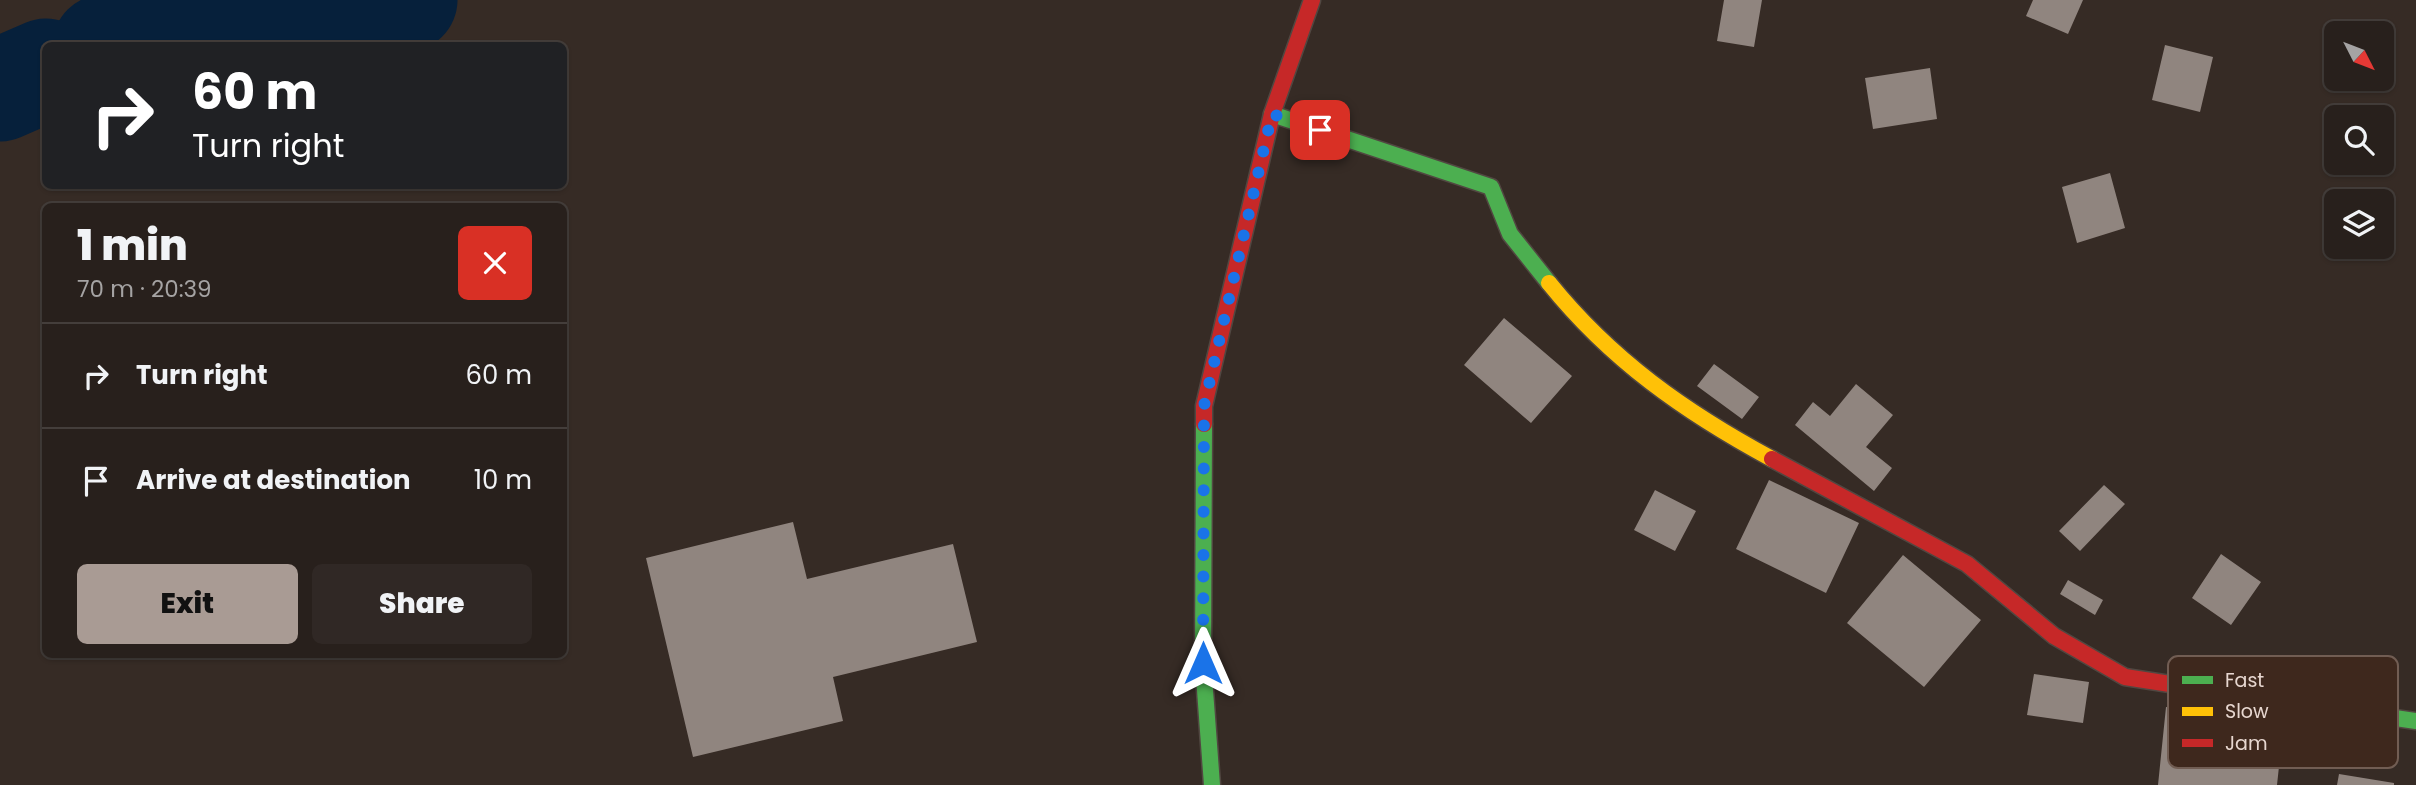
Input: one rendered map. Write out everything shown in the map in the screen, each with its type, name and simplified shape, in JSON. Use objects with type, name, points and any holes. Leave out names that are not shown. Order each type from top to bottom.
[{"type":"street","points":[[1212,785],[1203,663],[1204,406],[1272,114],[1312,0]]},
{"type":"street","points":[[1272,114],[1491,187],[1510,233],[1571,310],[1647,382],[1732,436],[1967,564],[2054,636],[2125,677],[2168,684]]},
{"type":"street","points":[[2398,718],[2416,721]]},
{"type":"building","points":[[1724,0],[1762,0],[1754,47],[1717,41]]},
{"type":"building","points":[[2033,0],[2083,0],[2068,34],[2026,16]]},
{"type":"building","points":[[2165,45],[2213,57],[2200,112],[2152,100]]},
{"type":"building","points":[[1930,68],[1937,119],[1873,129],[1865,78]]},
{"type":"building","points":[[2110,173],[2125,228],[2077,243],[2062,187]]},
{"type":"building","points":[[1504,318],[1572,376],[1531,423],[1464,365]]},
{"type":"building","points":[[1714,364],[1759,397],[1742,419],[1697,386]]},
{"type":"building","points":[[1856,384],[1893,415],[1866,447],[1892,468],[1874,491],[1795,425],[1813,402],[1830,416]]},
{"type":"building","points":[[1769,480],[1859,523],[1826,593],[1736,549]]},
{"type":"building","points":[[2104,485],[2125,504],[2080,551],[2059,531]]},
{"type":"building","points":[[1655,490],[1696,511],[1675,551],[1634,530]]},
{"type":"building","points":[[793,522],[807,579],[953,544],[977,642],[833,677],[843,721],[693,757],[646,558]]},
{"type":"building","points":[[2221,554],[2261,582],[2231,625],[2192,598]]},
{"type":"building","points":[[1903,555],[1981,620],[1924,687],[1847,623]]},
{"type":"building","points":[[2068,580],[2103,600],[2095,615],[2060,594]]},
{"type":"building","points":[[2034,674],[2089,682],[2083,723],[2027,715]]},
{"type":"building","points":[[2166,707],[2168,768],[2279,768],[2277,785],[2158,785]]},
{"type":"building","points":[[2339,774],[2394,783],[2394,785],[2337,785]]},
{"type":"waterway","points":[[114,42],[138,32],[382,7],[406,0]]},
{"type":"waterway","points":[[0,90],[42,72]]},
{"type":"traffic: fast","points":[[1272,114],[1491,187],[1510,234],[1549,283]]},
{"type":"traffic: fast","points":[[1204,424],[1203,663],[1212,785]]},
{"type":"traffic: fast","points":[[2398,718],[2416,721]]},
{"type":"traffic: slow","points":[[1549,283],[1598,336],[1651,382],[1709,422],[1772,459]]},
{"type":"traffic: jam","points":[[1204,424],[1204,406],[1272,114],[1312,0]]},
{"type":"traffic: jam","points":[[1772,459],[1967,564],[2054,636],[2125,677],[2168,684]]},
{"type":"route","points":[[1203,663],[1204,406],[1272,114],[1320,130]]}]
